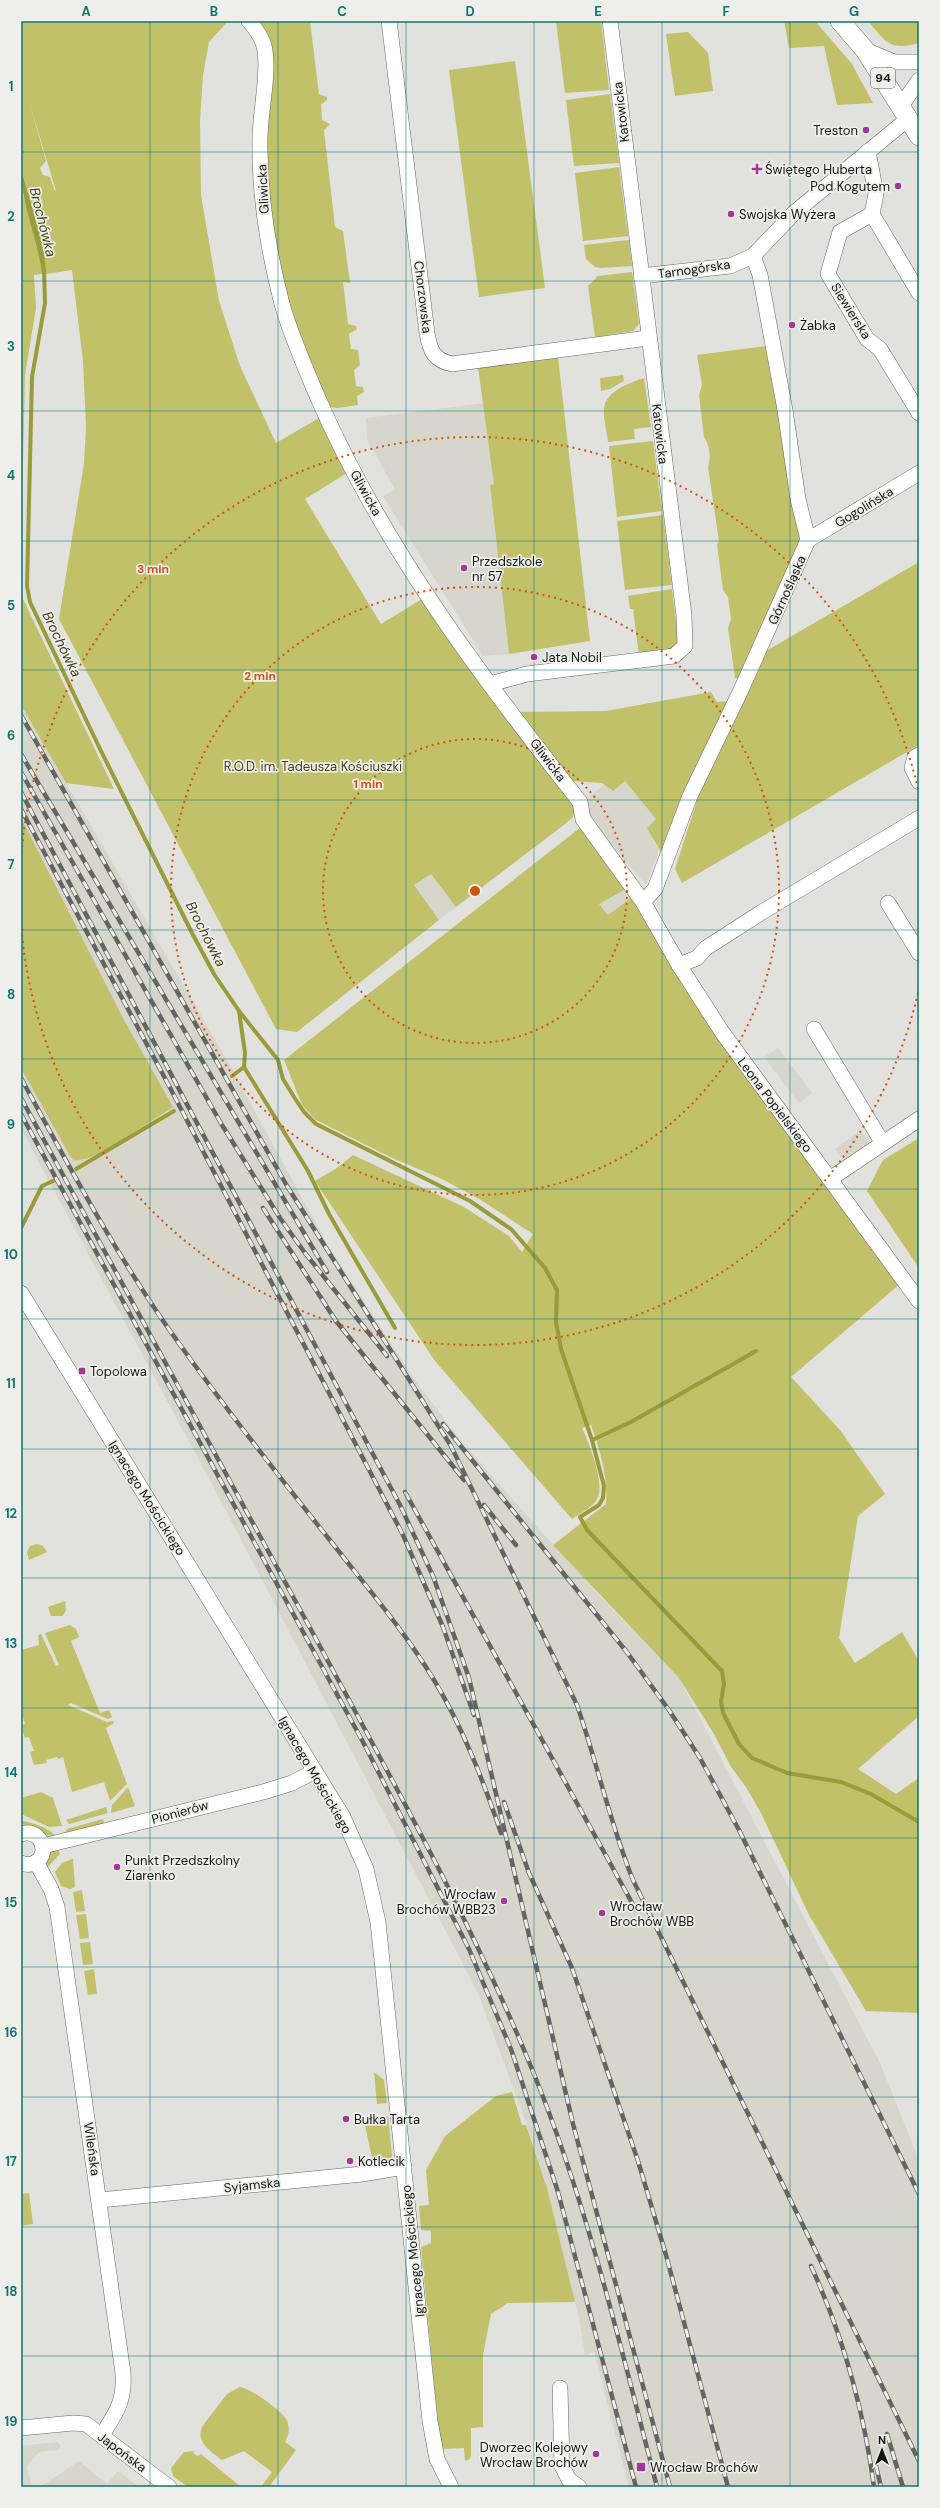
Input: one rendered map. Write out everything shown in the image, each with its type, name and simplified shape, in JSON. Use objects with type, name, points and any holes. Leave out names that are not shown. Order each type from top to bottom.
[{"type":"main road","name":"94","points":[[840,21],[865,50],[919,136]]},
{"type":"street","name":"Gliwicka","points":[[248,21],[260,36],[266,54],[260,140],[265,225],[282,305],[300,357],[334,434],[368,499],[422,587],[490,684],[580,802],[583,819],[643,902]]},
{"type":"street","name":"Chorzowska","points":[[389,21],[427,332],[430,347],[435,357],[441,361],[452,364],[648,338]]},
{"type":"street","name":"Katowicka","points":[[490,684],[527,674],[674,656],[685,646],[684,615],[648,338],[610,21]]},
{"type":"street","points":[[865,50],[894,62],[919,62]]},
{"type":"street","name":"Tarnogórska","points":[[641,276],[730,266],[753,256],[794,213],[868,151],[905,112],[919,80]]},
{"type":"street","points":[[868,151],[876,194],[872,214],[919,293]]},
{"type":"street","name":"Siewierska","points":[[872,214],[840,232],[828,274],[867,339],[880,349],[919,413]]},
{"type":"street","name":"Górnośląska","points":[[643,902],[655,889],[690,796],[742,690],[808,540],[798,500],[786,410],[760,275],[753,256]]},
{"type":"street","name":"Gogolińska","points":[[808,540],[919,473]]},
{"type":"street","points":[[919,755],[915,757],[912,768],[919,782]]},
{"type":"street","points":[[679,965],[696,958],[706,948],[762,912],[919,818]]},
{"type":"street","name":"Leona Popielskiego","points":[[643,902],[679,965],[722,1032],[919,1301]]},
{"type":"street","points":[[888,903],[919,953]]},
{"type":"street","points":[[814,1029],[882,1142]]},
{"type":"street","points":[[830,1180],[870,1153],[882,1142],[919,1119]]},
{"type":"street","name":"Ignacego Mościckiego","points":[[21,1293],[344,1818],[366,1869],[378,1922],[430,2421],[437,2459],[450,2487]]},
{"type":"street","name":"Pionierów","points":[[43,1846],[263,1792],[292,1783],[315,1772]]},
{"type":"street","points":[[21,1834],[33,1834],[40,1839],[43,1846],[43,1854],[36,1862],[30,1865],[21,1863]]},
{"type":"street","name":"Wileńska","points":[[36,1862],[52,1889],[57,1907],[100,2200],[124,2388],[121,2402],[102,2436]]},
{"type":"street","name":"Syjamska","points":[[100,2200],[362,2174],[404,2167]]},
{"type":"street","points":[[560,2388],[562,2466],[569,2480],[579,2487]]},
{"type":"street","name":"Japońska","points":[[21,2428],[73,2423],[86,2424],[168,2487]]},
{"type":"shaded area","points":[[21,169],[44,249],[46,274],[42,274],[24,196]]},
{"type":"shaded area","name":"Przedszkole nr 57","points":[[485,403],[495,484],[490,485],[509,654],[483,656],[383,496],[395,489],[367,440],[366,418]]},
{"type":"shaded area","points":[[21,705],[232,1069],[326,1242],[410,1373],[456,1435],[529,1518],[610,1607],[679,1678],[880,2063],[919,2160],[919,2487],[629,2487],[594,2352],[585,2355],[579,2318],[547,2188],[526,2122],[478,1993],[214,1488],[21,1129]]},
{"type":"shaded area","points":[[625,781],[656,819],[647,828],[659,850],[646,885],[590,819],[587,798],[604,785],[613,791]]},
{"type":"shaded area","points":[[431,873],[456,907],[439,920],[414,885]]},
{"type":"shaded area","points":[[626,889],[631,898],[608,915],[599,904]]},
{"type":"shaded area","points":[[778,1048],[812,1093],[799,1103],[764,1057]]},
{"type":"shaded area","points":[[860,1131],[871,1144],[845,1163],[835,1149]]},
{"type":"shaded area","points":[[57,2442],[61,2446],[58,2450],[39,2452],[27,2466],[32,2487],[21,2487],[21,2446]]},
{"type":"shaded area","points":[[79,2461],[107,2484],[118,2471],[139,2487],[40,2487]]},
{"type":"green space","name":"R.O.D. im. Tadeusza Kościuszki","points":[[21,21],[228,21],[209,42],[203,75],[200,121],[201,195],[219,301],[240,366],[276,443],[319,418],[347,473],[305,499],[381,624],[422,599],[460,657],[575,808],[573,817],[565,824],[456,907],[431,874],[414,885],[439,920],[297,1032],[276,1029],[59,619],[84,463],[86,427],[83,361],[72,270],[46,274],[44,249],[21,169]],"holes":[[[29,101],[56,191],[50,177],[43,175],[40,168],[46,161]]]},
{"type":"green space","points":[[254,21],[310,21],[319,94],[327,97],[327,100],[321,104],[322,120],[330,124],[324,130],[335,227],[343,231],[350,283],[343,282],[348,324],[356,326],[357,329],[349,334],[351,349],[358,350],[360,365],[354,370],[356,386],[363,387],[364,392],[357,396],[358,405],[337,408],[326,406],[283,290],[265,174],[267,111]]},
{"type":"green space","points":[[556,21],[601,21],[609,90],[565,93]]},
{"type":"green space","points":[[784,21],[815,21],[852,64],[873,103],[837,105],[824,46],[789,48]]},
{"type":"green space","points":[[868,21],[919,21],[919,43],[901,46],[889,43]]},
{"type":"green space","points":[[688,32],[708,53],[713,91],[675,96],[666,34]]},
{"type":"green space","points":[[515,61],[545,288],[479,297],[449,70]]},
{"type":"green space","points":[[610,94],[619,163],[574,166],[566,100]]},
{"type":"green space","points":[[619,167],[628,236],[583,241],[575,173]]},
{"type":"green space","points":[[21,187],[39,250],[42,274],[34,275],[36,308],[25,375],[21,551]]},
{"type":"green space","points":[[629,240],[632,266],[600,268],[595,267],[586,259],[584,245]]},
{"type":"green space","points":[[632,272],[639,324],[633,331],[595,337],[588,286],[598,276]]},
{"type":"green space","points":[[765,346],[799,528],[800,544],[739,678],[735,678],[728,628],[731,619],[728,597],[723,590],[717,545],[719,541],[708,467],[708,444],[704,437],[699,395],[702,385],[697,355]]},
{"type":"green space","points":[[558,357],[590,641],[509,654],[490,485],[494,484],[478,367]]},
{"type":"green space","points":[[623,375],[624,381],[610,389],[601,391],[600,378]]},
{"type":"green space","points":[[644,378],[651,427],[634,429],[635,439],[608,442],[604,412],[606,402],[614,392],[620,388]]},
{"type":"green space","points":[[653,441],[662,511],[617,517],[609,446]]},
{"type":"green space","points":[[663,515],[672,585],[625,590],[617,521]]},
{"type":"green space","points":[[21,551],[23,599],[114,789],[66,783],[21,705]]},
{"type":"green space","points":[[919,562],[919,745],[682,883],[675,869],[703,782],[735,721],[766,651]]},
{"type":"green space","points":[[672,589],[678,638],[680,640],[673,650],[639,656],[633,609],[630,609],[628,596]]},
{"type":"green space","points":[[711,692],[717,702],[731,701],[661,852],[647,828],[656,819],[625,781],[613,791],[602,783],[572,781],[518,712],[606,711]]},
{"type":"green space","points":[[21,818],[124,1020],[173,1107],[113,1146],[89,1158],[74,1161],[21,1068]]},
{"type":"green space","points":[[581,827],[626,889],[599,904],[608,915],[631,898],[694,1001],[901,1283],[791,1377],[840,1430],[885,1494],[858,1516],[839,1638],[855,1663],[902,1632],[919,1661],[919,1716],[858,1769],[896,1794],[919,1778],[919,2013],[866,2011],[809,1915],[761,1813],[746,1787],[731,1767],[714,1734],[679,1678],[553,1545],[606,1504],[605,1473],[591,1425],[582,1428],[596,1466],[599,1487],[598,1495],[593,1505],[572,1519],[435,1361],[315,1181],[337,1168],[353,1155],[464,1207],[509,1236],[522,1252],[533,1234],[481,1200],[442,1179],[390,1157],[316,1120],[302,1105],[284,1060]]},
{"type":"green space","points":[[919,1138],[919,1268],[867,1191],[883,1160]]},
{"type":"green space","points":[[37,1544],[43,1546],[47,1552],[29,1560],[27,1552],[30,1546]]},
{"type":"green space","points":[[65,1601],[66,1610],[63,1616],[51,1616],[48,1607]]},
{"type":"green space","points":[[70,1625],[76,1629],[79,1637],[71,1641],[100,1713],[109,1710],[112,1717],[108,1719],[71,1703],[68,1705],[107,1722],[113,1721],[114,1723],[106,1728],[127,1784],[110,1801],[104,1782],[72,1792],[63,1757],[46,1760],[47,1763],[34,1765],[30,1752],[34,1751],[29,1737],[25,1738],[21,1725],[25,1724],[21,1711],[21,1650],[39,1645],[38,1635],[41,1634],[56,1666],[59,1665],[45,1633]]},
{"type":"green space","points":[[128,1787],[135,1806],[111,1813],[112,1805]]},
{"type":"green space","points":[[41,1792],[53,1798],[62,1826],[49,1827],[21,1814],[21,1798]]},
{"type":"green space","points":[[106,1807],[108,1813],[69,1824],[66,1820]]},
{"type":"green space","points":[[103,1819],[105,1826],[64,1834],[67,1829]]},
{"type":"green space","points":[[21,1821],[40,1826],[53,1833],[55,1836],[30,1829],[22,1824]]},
{"type":"green space","points":[[58,1849],[60,1854],[47,1868],[46,1862],[50,1852]]},
{"type":"green space","points":[[73,1859],[75,1887],[70,1889],[61,1886],[55,1872],[62,1863]]},
{"type":"green space","points":[[82,1890],[85,1911],[76,1912],[73,1892]]},
{"type":"green space","points":[[86,1914],[89,1938],[80,1939],[76,1915]]},
{"type":"green space","points":[[90,1942],[93,1964],[83,1965],[80,1943]]},
{"type":"green space","points":[[94,1969],[97,1994],[88,1995],[84,1971]]},
{"type":"green space","points":[[374,2072],[384,2080],[387,2103],[377,2104]]},
{"type":"green space","points":[[512,2092],[522,2125],[526,2125],[547,2188],[575,2302],[508,2303],[491,2314],[483,2355],[483,2427],[471,2428],[471,2456],[470,2459],[465,2461],[464,2448],[442,2449],[440,2446],[421,2247],[431,2243],[431,2231],[421,2230],[419,2206],[429,2205],[426,2170],[445,2136],[496,2096]]},
{"type":"green space","points":[[388,2116],[392,2156],[390,2160],[376,2163],[372,2158],[365,2125],[367,2120]]},
{"type":"green space","points":[[29,2193],[33,2224],[21,2226],[21,2194]]},
{"type":"green space","points":[[240,2387],[251,2391],[285,2417],[289,2429],[285,2442],[296,2450],[269,2487],[261,2487],[272,2472],[244,2451],[222,2460],[204,2445],[200,2435],[204,2424],[227,2394]]},
{"type":"green space","points":[[195,2451],[193,2453],[197,2456],[201,2454],[241,2487],[188,2487],[173,2476],[171,2468],[184,2452]]},
{"type":"waterway","name":"Brochówka","points":[[44,269],[45,303],[32,377],[27,586],[30,602],[100,749],[192,933],[214,974],[239,1011],[245,1053],[244,1067],[232,1076]]},
{"type":"waterway","points":[[239,1011],[278,1060],[283,1079],[304,1112],[316,1124],[470,1201],[511,1229],[545,1268],[557,1290],[556,1322],[561,1349],[592,1440],[604,1486],[603,1498],[599,1505],[580,1517],[587,1530],[722,1671],[724,1684],[721,1701],[723,1713],[739,1744],[752,1758],[787,1773],[841,1782],[871,1794],[919,1822]]},
{"type":"waterway","points":[[244,1067],[308,1171],[329,1214],[395,1328]]},
{"type":"waterway","name":"Brochówka","points":[[76,1169],[174,1111]]},
{"type":"waterway","name":"Brochówka","points":[[21,1228],[42,1186],[53,1181]]},
{"type":"waterway","points":[[592,1440],[631,1422],[756,1351]]},
{"type":"railway","points":[[21,715],[287,1186],[451,1446],[577,1705],[617,1837],[633,1880],[919,2461]]},
{"type":"railway","points":[[21,754],[327,1272]]},
{"type":"railway","points":[[21,772],[222,1125],[280,1218],[305,1253],[387,1356]]},
{"type":"railway","points":[[21,792],[400,1505],[433,1576],[469,1678],[573,2124],[670,2487]]},
{"type":"railway","points":[[21,809],[167,1082],[403,1535],[443,1627],[474,1715]]},
{"type":"railway","points":[[21,1078],[95,1213],[156,1311],[233,1417],[384,1608],[422,1661],[444,1698],[463,1736],[480,1774],[501,1833]]},
{"type":"railway","points":[[21,1098],[398,1791],[428,1847],[483,1959],[534,2074],[571,2175],[602,2278],[657,2487]]},
{"type":"railway","points":[[21,1114],[363,1742],[469,1949],[511,2049],[558,2192],[636,2487]]},
{"type":"railway","points":[[263,1208],[336,1321],[464,1480]]},
{"type":"railway","points":[[443,1424],[626,1651],[669,1710],[700,1758],[739,1830],[919,2194]]},
{"type":"railway","points":[[405,1492],[636,1910]]},
{"type":"railway","points":[[484,1505],[516,1545]]},
{"type":"railway","points":[[504,1802],[529,1873],[572,1968],[638,2161],[666,2255],[728,2487]]},
{"type":"railway","points":[[811,2266],[833,2319],[851,2374],[870,2459],[874,2487]]},
{"type":"railway","points":[[887,2434],[903,2487]]},
{"type":"railway","points":[[876,2466],[881,2487]]},
{"type":"place","name":"Treston","points":[[866,130]]},
{"type":"place","name":"Świętego Huberta","points":[[757,169]]},
{"type":"place","name":"Pod Kogutem","points":[[898,186]]},
{"type":"place","name":"Swojska Wyżera","points":[[731,214]]},
{"type":"place","name":"Żabka","points":[[792,325]]},
{"type":"place","name":"Przedszkole nr 57","points":[[464,568]]},
{"type":"place","name":"Jata Nobil","points":[[534,657]]},
{"type":"place","name":"Topolowa","points":[[82,1371]]},
{"type":"place","name":"Punkt Przedszkolny Ziarenko","points":[[117,1867]]},
{"type":"place","name":"Wrocław Brochów WBB23","points":[[504,1901]]},
{"type":"place","name":"Wrocław Brochów WBB","points":[[602,1913]]},
{"type":"place","name":"Bułka Tarta","points":[[346,2119]]},
{"type":"place","name":"Kotlecik","points":[[350,2161]]},
{"type":"place","name":"Dworzec Kolejowy Wrocław Brochów","points":[[596,2454]]},
{"type":"place","name":"Wrocław Brochów","points":[[641,2467]]}]
